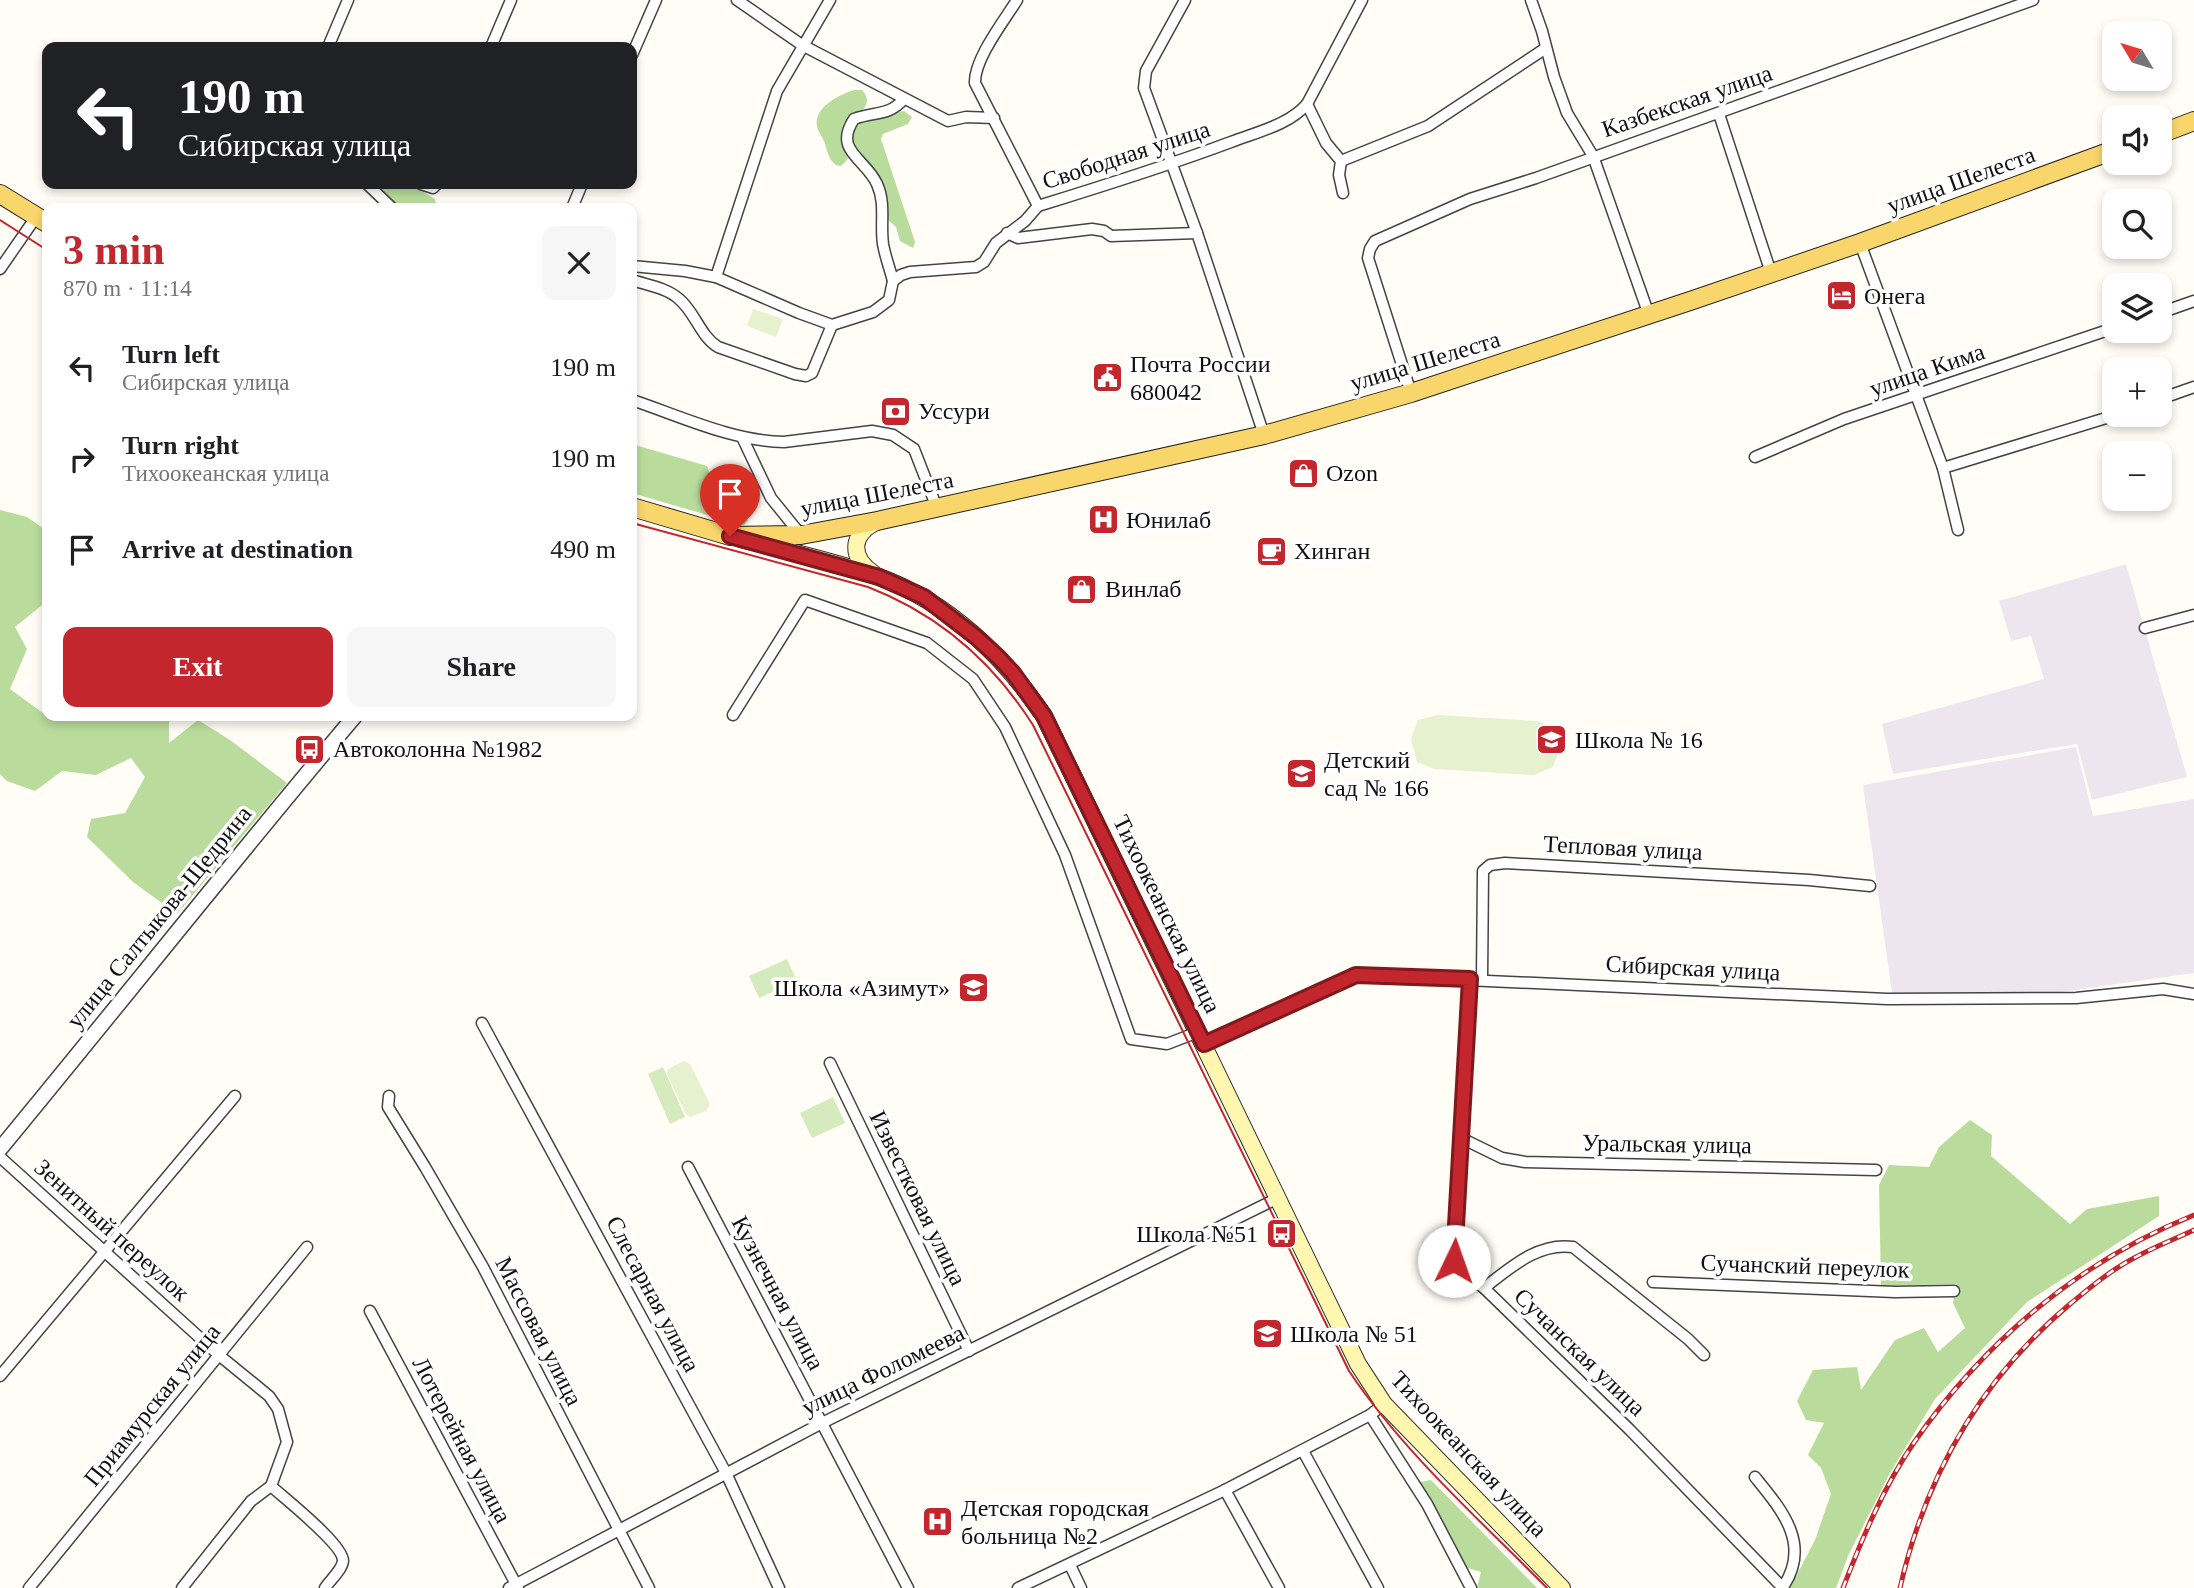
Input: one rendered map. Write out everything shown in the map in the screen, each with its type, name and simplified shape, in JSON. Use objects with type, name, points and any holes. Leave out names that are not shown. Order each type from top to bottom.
[{"type":"main road","points":[[2172,129],[2194,121]]},
{"type":"main road","name":"улица Шелеста","points":[[730,536],[801,535],[877,521],[1264,435],[1411,393],[1649,315],[1860,243],[2102,154]]},
{"type":"main road","points":[[0,194],[42,220]]},
{"type":"main road","name":"Тихоокеанская улица","points":[[637,508],[879,577],[924,597],[976,637],[1013,673],[1044,716],[1358,1364],[1384,1404],[1562,1588]]},
{"type":"main road","points":[[877,521],[864,527],[857,539],[857,555],[864,567],[879,577]]},
{"type":"street","points":[[330,42],[348,0]]},
{"type":"street","points":[[493,42],[511,0]]},
{"type":"street","points":[[637,44],[656,0]]},
{"type":"street","points":[[737,0],[802,45],[948,121],[980,116],[994,118]]},
{"type":"street","points":[[716,277],[777,91],[830,0]]},
{"type":"street","points":[[1017,0],[983,57],[975,76],[981,98],[994,118],[1038,206]]},
{"type":"street","points":[[1185,0],[1143,80],[1144,88],[1197,233],[1264,435]]},
{"type":"street","points":[[1343,193],[1339,175],[1341,161],[1326,143],[1307,104],[1362,0]]},
{"type":"street","points":[[1531,0],[1567,113],[1593,156],[1649,315]]},
{"type":"street","name":"Казбекская улица","points":[[1411,393],[1368,258],[1375,241],[1469,199],[1719,114],[2033,0]]},
{"type":"street","points":[[1341,161],[1428,126],[1546,48]]},
{"type":"street","points":[[637,267],[685,271],[716,277],[832,325],[884,306],[893,292],[893,281],[884,246],[883,202],[877,184],[868,170],[847,146],[846,135],[854,119],[890,112],[904,99]]},
{"type":"street","name":"Свободная улица","points":[[893,281],[911,272],[976,267],[984,262],[991,249],[1007,233],[1038,206],[1172,164],[1276,125],[1301,111],[1307,104]]},
{"type":"street","points":[[1719,114],[1771,273]]},
{"type":"street","points":[[372,189],[387,203]]},
{"type":"street","points":[[0,269],[42,220]]},
{"type":"street","points":[[1007,233],[1018,238],[1092,229],[1104,231],[1111,236],[1197,233]]},
{"type":"street","points":[[1860,243],[1943,468],[1958,530]]},
{"type":"street","points":[[637,282],[676,296],[684,303],[709,341],[718,347],[795,374],[806,376],[812,373],[832,325]]},
{"type":"street","points":[[2172,309],[2194,301]]},
{"type":"street","name":"улица Кима","points":[[1755,457],[1844,419],[2102,332]]},
{"type":"street","points":[[2172,395],[2194,387]]},
{"type":"street","points":[[637,402],[743,437],[784,442],[872,431],[893,435],[914,449],[937,508]]},
{"type":"street","points":[[1943,468],[2102,419]]},
{"type":"street","points":[[743,437],[771,498],[801,535]]},
{"type":"street","name":"Сибирская улица","points":[[733,715],[805,600],[927,643],[974,679],[1005,727],[1065,855],[1131,1039],[1167,1044],[1201,1038],[1356,975],[1887,999],[2077,998],[2163,989],[2194,994]]},
{"type":"street","points":[[2145,628],[2194,615]]},
{"type":"street","name":"улица Салтыкова-Щедрина","points":[[0,1149],[176,936],[251,839],[351,721]]},
{"type":"street","name":"Тепловая улица","points":[[1482,979],[1483,871],[1490,864],[1795,879],[1870,886]]},
{"type":"street","name":"Сучанская улица","points":[[1470,979],[1454,1261],[1459,1269],[1484,1288],[1630,1430],[1783,1588]]},
{"type":"street","name":"Слесарная улица","points":[[482,1023],[726,1473],[779,1588]]},
{"type":"street","name":"Известковая улица","points":[[830,1063],[969,1351]]},
{"type":"street","points":[[0,1376],[235,1096]]},
{"type":"street","name":"Массовая улица","points":[[389,1097],[388,1107],[483,1267],[649,1588]]},
{"type":"street","name":"Уральская улица","points":[[1461,1139],[1502,1158],[1525,1162],[1876,1170]]},
{"type":"street","name":"Зенитный переулок","points":[[0,1157],[220,1356],[269,1396],[278,1409],[287,1442],[271,1486]]},
{"type":"street","name":"Кузнечная улица","points":[[688,1167],[908,1588]]},
{"type":"street","name":"улица Фоломеева","points":[[515,1587],[822,1423],[1278,1198]]},
{"type":"street","points":[[1484,1288],[1539,1251],[1561,1245],[1573,1247],[1688,1339],[1704,1355]]},
{"type":"street","name":"Приамурская улица","points":[[29,1588],[307,1247]]},
{"type":"street","name":"Сучанский переулок","points":[[1653,1282],[1895,1292],[1954,1291]]},
{"type":"street","name":"Лотерейная улица","points":[[370,1311],[515,1587]]},
{"type":"street","points":[[1018,1588],[1303,1451],[1370,1415],[1384,1404]]},
{"type":"street","points":[[1370,1415],[1427,1504],[1471,1588]]},
{"type":"street","points":[[1303,1451],[1378,1588]]},
{"type":"street","points":[[1755,1477],[1788,1520],[1793,1536],[1794,1555],[1788,1580],[1783,1588]]},
{"type":"street","points":[[182,1588],[251,1500],[271,1486],[342,1554],[343,1562],[340,1568],[324,1588]]},
{"type":"street","points":[[1225,1490],[1279,1588]]},
{"type":"street","points":[[1070,1565],[1081,1588]]},
{"type":"shaded area","points":[[2126,564],[2187,777],[2092,800],[2077,744],[1893,774],[1882,724],[2044,679],[2031,636],[2011,641],[1999,601]]},
{"type":"shaded area","points":[[2076,747],[2093,816],[2194,799],[2194,973],[2047,994],[1892,993],[1863,785]]},
{"type":"green space","points":[[854,90],[862,90],[866,95],[866,105],[845,125],[842,144],[848,159],[841,166],[836,165],[829,157],[818,130],[817,119],[829,103]]},
{"type":"green space","points":[[904,111],[912,117],[908,124],[883,134],[881,139],[915,242],[913,248],[900,241],[896,227],[885,217],[880,200],[855,152],[851,136],[857,122],[865,118]]},
{"type":"green space","points":[[377,189],[419,189],[435,199],[436,203],[393,203]]},
{"type":"green space","points":[[753,309],[783,319],[776,337],[747,326]]},
{"type":"green space","points":[[637,445],[707,466],[716,495],[746,516],[748,521],[744,525],[637,494]]},
{"type":"green space","points":[[0,510],[27,517],[42,528],[42,605],[15,627],[27,649],[10,689],[42,712],[42,721],[169,721],[169,743],[200,721],[287,783],[177,914],[133,882],[87,837],[91,819],[125,813],[145,777],[131,758],[96,775],[62,771],[35,791],[7,781],[0,774]]},
{"type":"green space","points":[[1438,715],[1537,721],[1554,728],[1560,748],[1553,767],[1534,775],[1434,769],[1417,762],[1411,739],[1418,720]]},
{"type":"green space","points":[[787,959],[797,981],[759,998],[749,976]]},
{"type":"green space","points":[[684,1061],[690,1064],[710,1104],[706,1111],[690,1117],[686,1114],[667,1074],[668,1069]]},
{"type":"green space","points":[[663,1067],[685,1117],[670,1124],[648,1074]]},
{"type":"green space","points":[[833,1097],[845,1123],[812,1138],[800,1113]]},
{"type":"green space","points":[[1970,1120],[1992,1135],[1991,1156],[2070,1224],[2087,1209],[2159,1196],[2159,1216],[2027,1302],[1935,1399],[1890,1473],[1848,1556],[1836,1588],[1790,1588],[1815,1540],[1831,1494],[1821,1468],[1808,1455],[1824,1423],[1806,1420],[1797,1401],[1813,1370],[1857,1367],[1861,1390],[1895,1340],[1924,1328],[1938,1352],[1965,1328],[1953,1303],[1956,1284],[1881,1286],[1879,1185],[1889,1165],[1929,1167],[1939,1147]]},
{"type":"green space","points":[[1431,1480],[1537,1588],[1477,1588],[1481,1572],[1464,1567],[1427,1501],[1420,1482]]},
{"type":"tram line","points":[[0,220],[42,247]]},
{"type":"tram line","points":[[637,524],[868,587],[894,598],[918,611],[962,642],[1000,681],[1033,725],[1349,1371],[1418,1458],[1547,1588]]},
{"type":"railway","points":[[1843,1588],[1892,1478],[1940,1407],[1970,1372],[2002,1339],[2073,1281],[2111,1256],[2194,1215]]},
{"type":"railway","points":[[1900,1588],[1911,1546],[1942,1468],[1961,1431],[2010,1364],[2038,1333],[2102,1279],[2143,1253],[2194,1230]]},
{"type":"place","name":"Онега","points":[[1841,296]]},
{"type":"place","name":"Почта России 680042","points":[[1107,378]]},
{"type":"place","name":"Уссури","points":[[895,411]]},
{"type":"place","name":"Ozon","points":[[1303,473]]},
{"type":"place","name":"Юнилаб","points":[[1103,520]]},
{"type":"place","name":"Хинган","points":[[1271,551]]},
{"type":"place","name":"Винлаб","points":[[1082,589]]},
{"type":"place","name":"Школа № 16","points":[[1552,740]]},
{"type":"place","name":"Автоколонна №1982","points":[[310,749]]},
{"type":"place","name":"Детский сад № 166","points":[[1301,774]]},
{"type":"place","name":"Школа «Азимут»","points":[[973,988]]},
{"type":"place","name":"Школа №51","points":[[1281,1234]]},
{"type":"place","name":"Школа № 51","points":[[1267,1334]]},
{"type":"place","name":"Детская городская больница №2","points":[[938,1522]]},
{"type":"route","points":[[730,536],[879,577],[924,597],[976,637],[1013,673],[1044,716],[1204,1044],[1356,975],[1470,979],[1454,1261]]}]
